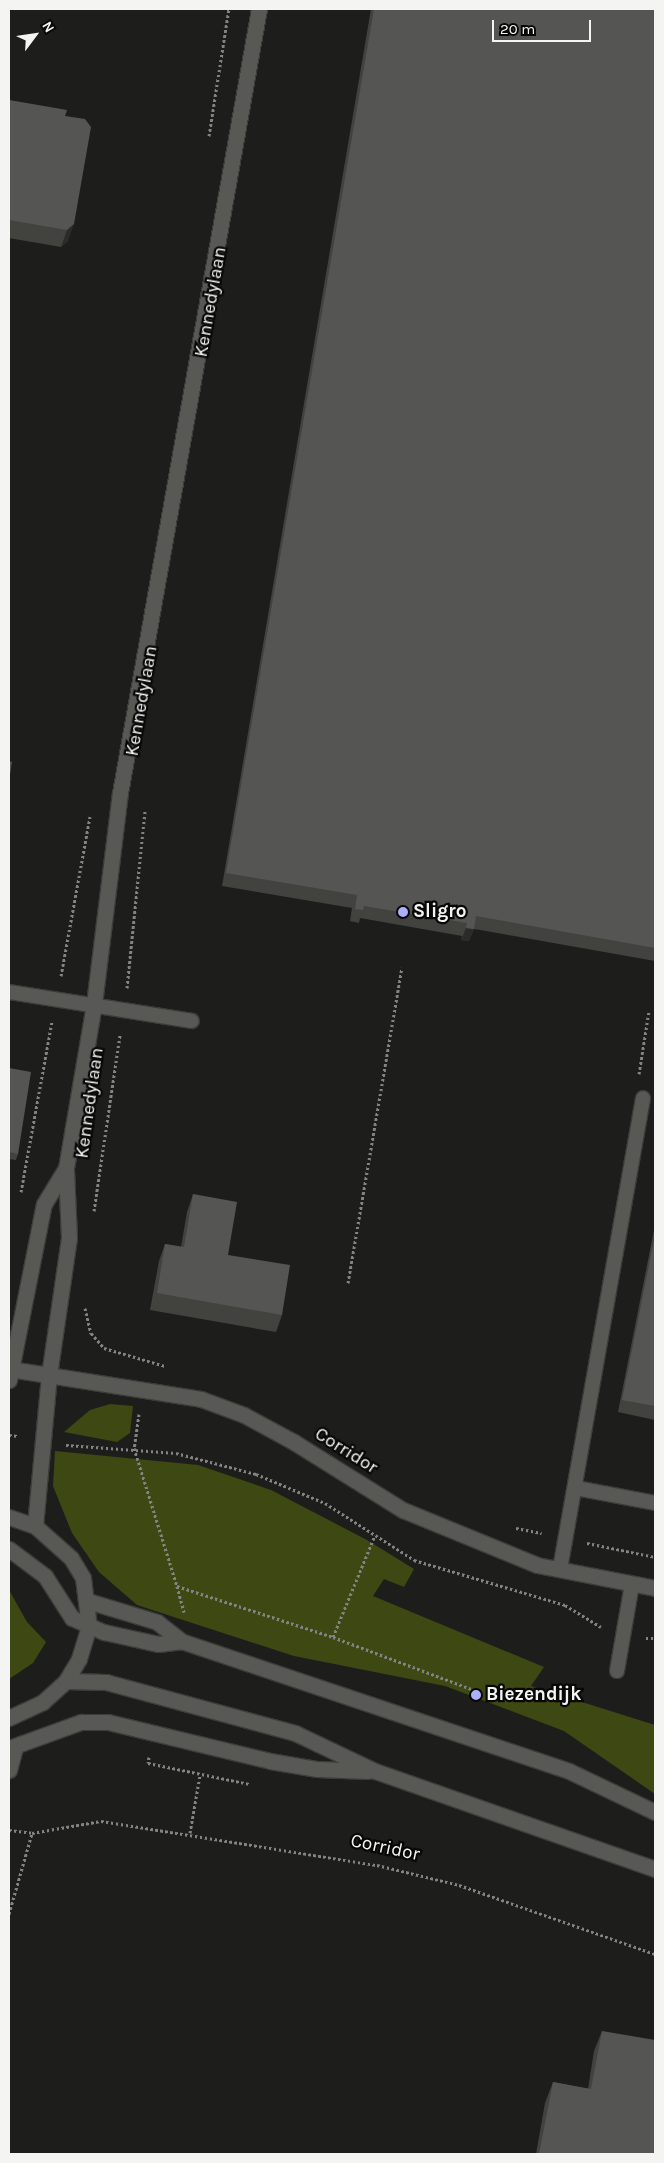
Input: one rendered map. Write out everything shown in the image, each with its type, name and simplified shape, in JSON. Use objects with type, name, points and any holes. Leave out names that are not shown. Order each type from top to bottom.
[{"type":"street","name":"Kennedylaan","points":[[35,1526],[49,1375],[69,1238],[66,1168],[94,1004],[120,793],[259,9]]},
{"type":"street","name":"Kennedylaan","points":[[10,1375],[44,1204],[66,1168]]},
{"type":"street","name":"Corridor","points":[[10,1375],[49,1375],[191,1398],[244,1415],[403,1510],[537,1565],[655,1588]]},
{"type":"street","points":[[9,1517],[35,1526],[71,1558],[83,1578],[88,1601],[89,1626],[79,1659],[66,1681],[43,1702],[9,1718]]},
{"type":"street","points":[[9,1549],[45,1576],[72,1618],[89,1626],[158,1644],[181,1641]]},
{"type":"street","points":[[88,1601],[157,1622],[181,1641],[569,1771],[655,1812]]},
{"type":"street","points":[[66,1681],[106,1682],[295,1733],[375,1771],[655,1869]]},
{"type":"street","points":[[9,1770],[12,1748],[58,1729],[81,1722],[108,1722],[270,1761],[318,1769],[375,1771]]},
{"type":"lane","points":[[9,992],[192,1021]]},
{"type":"lane","points":[[560,1569],[576,1488],[643,1098]]},
{"type":"lane","points":[[576,1488],[655,1503]]},
{"type":"lane","points":[[617,1670],[625,1634],[632,1584]]},
{"type":"path","name":"Kennedylaan","points":[[93,1217],[124,1009],[146,803]]},
{"type":"path","points":[[348,1283],[402,968]]},
{"type":"path","points":[[639,1078],[649,1011]]},
{"type":"path","points":[[84,1301],[91,1333],[104,1348],[171,1368]]},
{"type":"path","points":[[9,1435],[82,1448],[134,1448],[256,1474],[324,1503],[414,1560],[565,1605],[595,1625],[625,1634],[655,1638]]},
{"type":"path","points":[[134,1448],[177,1586],[334,1637],[479,1692],[476,1695]]},
{"type":"path","points":[[508,1525],[655,1557]]},
{"type":"path","points":[[334,1637],[375,1535]]},
{"type":"path","points":[[190,1833],[200,1776]]},
{"type":"path","name":"Corridor","points":[[9,1830],[32,1833],[101,1821],[190,1833],[377,1865],[460,1885],[655,1954]]},
{"type":"path","points":[[9,1914],[32,1833]]},
{"type":"green space","points":[[110,1404],[133,1406],[130,1433],[117,1442],[64,1432],[90,1410]]},
{"type":"green space","points":[[55,1451],[198,1465],[271,1490],[367,1540],[414,1569],[404,1587],[384,1579],[373,1596],[544,1667],[531,1686],[655,1725],[655,1794],[564,1731],[445,1686],[294,1656],[137,1605],[99,1572],[72,1533],[53,1486]]},
{"type":"green space","points":[[9,1590],[27,1622],[46,1642],[33,1663],[9,1679]]},
{"type":"building","points":[[374,9],[655,9],[655,948],[476,916],[474,929],[466,928],[467,923],[364,906],[363,910],[355,909],[357,895],[226,873]]},
{"type":"building","points":[[9,100],[67,110],[65,116],[85,119],[91,127],[74,224],[67,230],[9,220]]},
{"type":"building","points":[[9,761],[12,762],[9,781]]},
{"type":"building","points":[[9,1068],[31,1072],[18,1154],[9,1152]]},
{"type":"building","points":[[193,1194],[237,1202],[228,1255],[290,1265],[282,1315],[157,1293],[165,1244],[184,1247]]},
{"type":"building","points":[[655,1235],[655,1406],[622,1400]]},
{"type":"building","points":[[602,2031],[655,2040],[655,2154],[539,2154],[553,2082],[591,2089]]},
{"type":"place","name":"Sligro","points":[[403,912]]},
{"type":"place","name":"Biezendijk","points":[[476,1695]]}]
